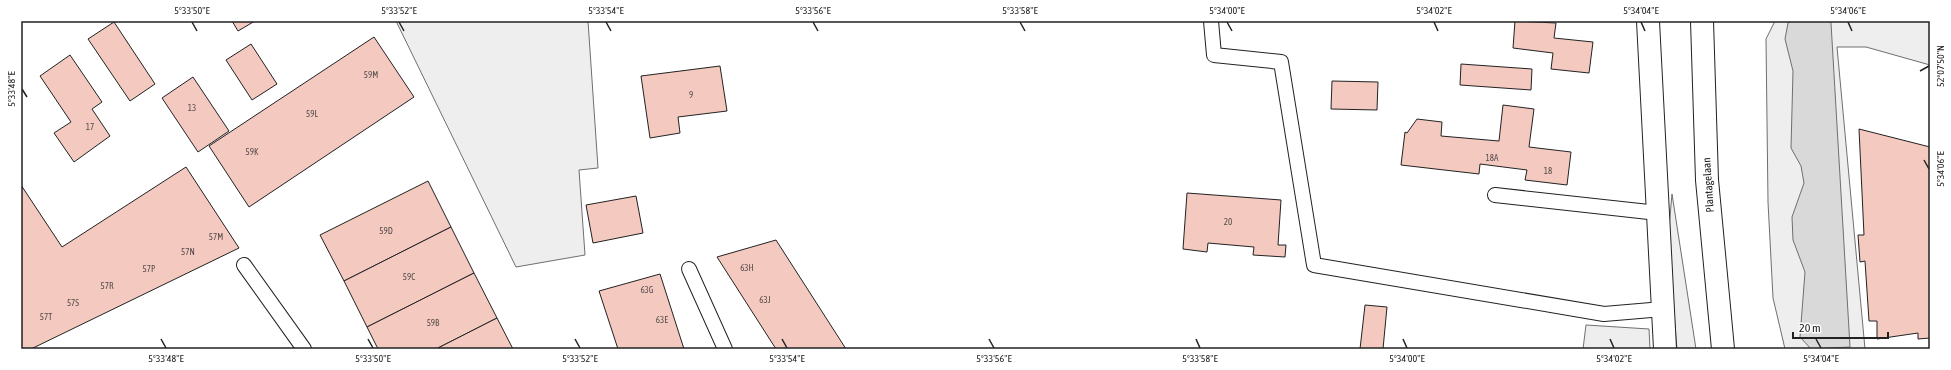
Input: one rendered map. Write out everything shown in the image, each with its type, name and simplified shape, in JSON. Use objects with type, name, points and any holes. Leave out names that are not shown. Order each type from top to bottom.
[{"type":"street","points":[[1648,21],[1665,349]]},
{"type":"street","name":"Plantagelaan","points":[[1702,21],[1707,180],[1723,349]]},
{"type":"lane","points":[[1211,21],[1214,54],[1281,62],[1314,265],[1604,314],[1663,310]]},
{"type":"lane","points":[[1495,195],[1658,213]]},
{"type":"lane","points":[[244,265],[304,349]]},
{"type":"lane","points":[[688,269],[725,349]]},
{"type":"shaded area","points":[[396,21],[588,21],[598,168],[579,170],[585,255],[516,267]]},
{"type":"shaded area","points":[[1775,21],[1930,21],[1930,65],[1866,47],[1837,47],[1865,349],[1785,349],[1773,298],[1768,202],[1766,39]]},
{"type":"shaded area","points":[[1792,21],[1829,21],[1831,23],[1850,347],[1811,349],[1800,337],[1805,272],[1793,240],[1792,217],[1804,183],[1801,166],[1791,148],[1793,71],[1785,39],[1788,23]]},
{"type":"shaded area","points":[[1672,194],[1696,349],[1677,349],[1668,239]]},
{"type":"shaded area","points":[[1586,325],[1649,329],[1650,349],[1583,349]]},
{"type":"building","points":[[232,21],[255,21],[238,31]]},
{"type":"building","points":[[1515,21],[1556,23],[1554,38],[1593,42],[1589,73],[1551,69],[1553,53],[1513,48]]},
{"type":"building","points":[[114,22],[155,84],[130,101],[88,39]]},
{"type":"building","points":[[374,37],[414,97],[249,207],[209,146]]},
{"type":"building","points":[[251,44],[277,84],[252,100],[226,60]]},
{"type":"building","points":[[70,55],[102,102],[92,109],[110,136],[74,162],[54,133],[71,122],[40,76]]},
{"type":"building","points":[[1461,64],[1532,69],[1531,90],[1460,85]]},
{"type":"building","points":[[720,66],[727,111],[678,117],[680,133],[650,138],[641,76]]},
{"type":"building","points":[[193,77],[229,131],[198,152],[162,98]]},
{"type":"building","points":[[1332,81],[1378,82],[1377,110],[1331,109]]},
{"type":"building","points":[[1503,105],[1534,109],[1529,147],[1571,152],[1567,185],[1525,180],[1527,170],[1480,164],[1479,174],[1401,165],[1405,132],[1407,133],[1417,119],[1442,122],[1441,136],[1499,141]]},
{"type":"building","points":[[1859,129],[1930,147],[1930,338],[1918,339],[1918,333],[1877,339],[1877,321],[1869,321],[1865,261],[1860,262],[1858,235],[1864,235]]},
{"type":"building","points":[[186,167],[239,248],[31,349],[21,349],[21,185],[62,247]]},
{"type":"building","points":[[428,181],[451,227],[344,281],[320,235]]},
{"type":"building","points":[[1187,193],[1281,200],[1278,245],[1286,245],[1285,257],[1253,255],[1254,247],[1208,243],[1207,252],[1183,249]]},
{"type":"building","points":[[636,196],[643,233],[593,243],[586,205]]},
{"type":"building","points":[[451,227],[474,273],[367,327],[344,281]]},
{"type":"building","points":[[776,240],[846,349],[776,349],[717,257]]},
{"type":"building","points":[[474,273],[497,318],[436,349],[378,349],[367,327]]},
{"type":"building","points":[[660,274],[684,349],[618,349],[599,291]]},
{"type":"building","points":[[1365,305],[1387,307],[1383,349],[1360,349]]},
{"type":"building","points":[[497,318],[513,349],[436,349]]}]
